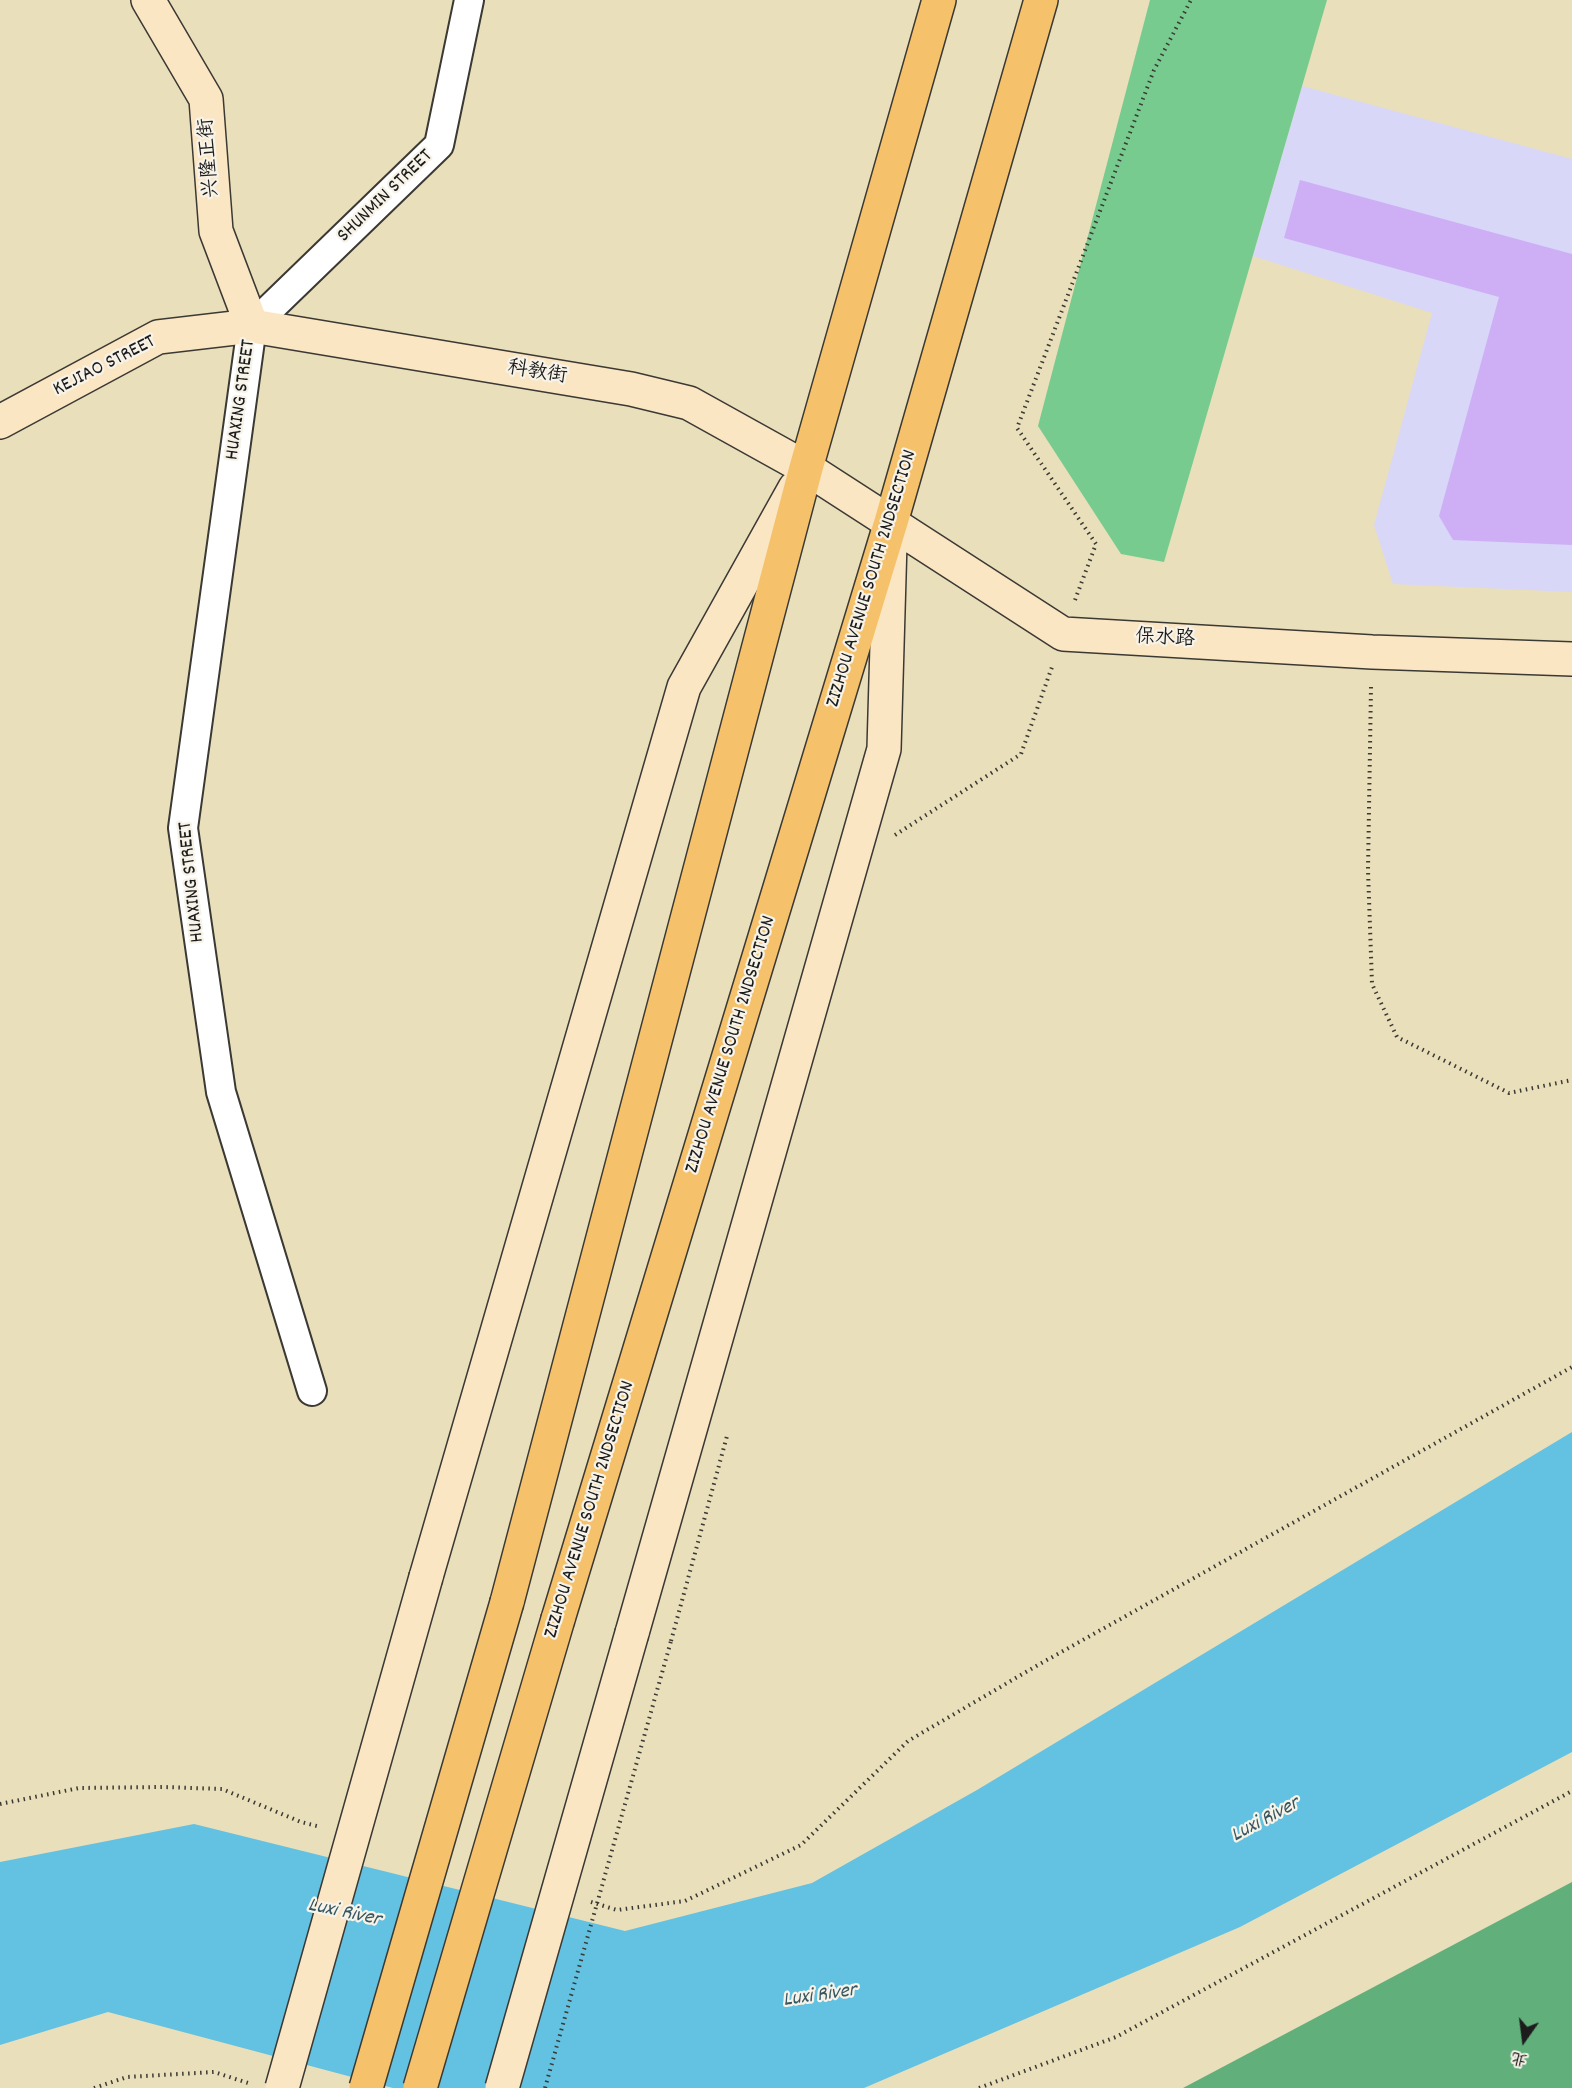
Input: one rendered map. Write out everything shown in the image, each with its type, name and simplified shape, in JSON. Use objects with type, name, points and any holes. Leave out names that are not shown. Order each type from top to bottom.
[{"type":"main road","points":[[366,2088],[507,1602],[806,468],[939,0]]},
{"type":"main road","name":"ZIZHOU AVENUE SOUTH 2NDSECTION","points":[[420,2088],[558,1619],[891,522],[1041,0]]},
{"type":"street","name":"兴隆正街","points":[[148,0],[206,99],[216,231],[252,326]]},
{"type":"street","name":"SHUNMIN STREET","points":[[252,326],[439,145],[469,0]]},
{"type":"street","name":"KEJIAO STREET","points":[[0,422],[159,337],[252,326]]},
{"type":"street","name":"科教街","points":[[252,326],[631,389],[689,403],[806,468]]},
{"type":"street","name":"HUAXING STREET","points":[[252,326],[183,828],[221,1092],[312,1391]]},
{"type":"street","name":"保水路","points":[[806,468],[1063,634],[1372,652],[1572,659]]},
{"type":"street","points":[[267,2086],[426,1577],[684,687],[806,468]]},
{"type":"street","points":[[502,2088],[884,749],[891,522]]},
{"type":"path","points":[[892,837],[1021,754],[1096,544],[1017,428],[1154,70],[1191,0]]},
{"type":"path","points":[[1372,652],[1368,870],[1372,984],[1397,1037],[1509,1093],[1572,1080]]},
{"type":"path","points":[[584,1900],[617,1910],[685,1901],[801,1845],[908,1741],[1038,1665],[1572,1367]]},
{"type":"path","points":[[545,2088],[728,1434]]},
{"type":"path","points":[[0,1804],[79,1788],[222,1789],[301,1822],[324,1828]]},
{"type":"path","points":[[979,2088],[1116,2037],[1572,1791]]},
{"type":"path","points":[[93,2088],[127,2077],[214,2072],[267,2086]]},
{"type":"shaded area","points":[[1302,86],[1572,159],[1572,592],[1393,584],[1374,525],[1432,313],[1253,256]]},
{"type":"green space","points":[[1150,0],[1327,0],[1164,562],[1121,554],[1038,426]]},
{"type":"green space","points":[[1572,1882],[1572,2088],[1183,2088]]},
{"type":"water","name":"Luxi River","points":[[1572,1432],[1572,1752],[1240,1927],[864,2088],[393,2088],[108,2012],[0,2045],[0,1862],[194,1824],[625,1931],[812,1883],[977,1790]]},
{"type":"building","points":[[1300,180],[1572,254],[1572,545],[1453,540],[1439,516],[1499,297],[1284,238]]}]
